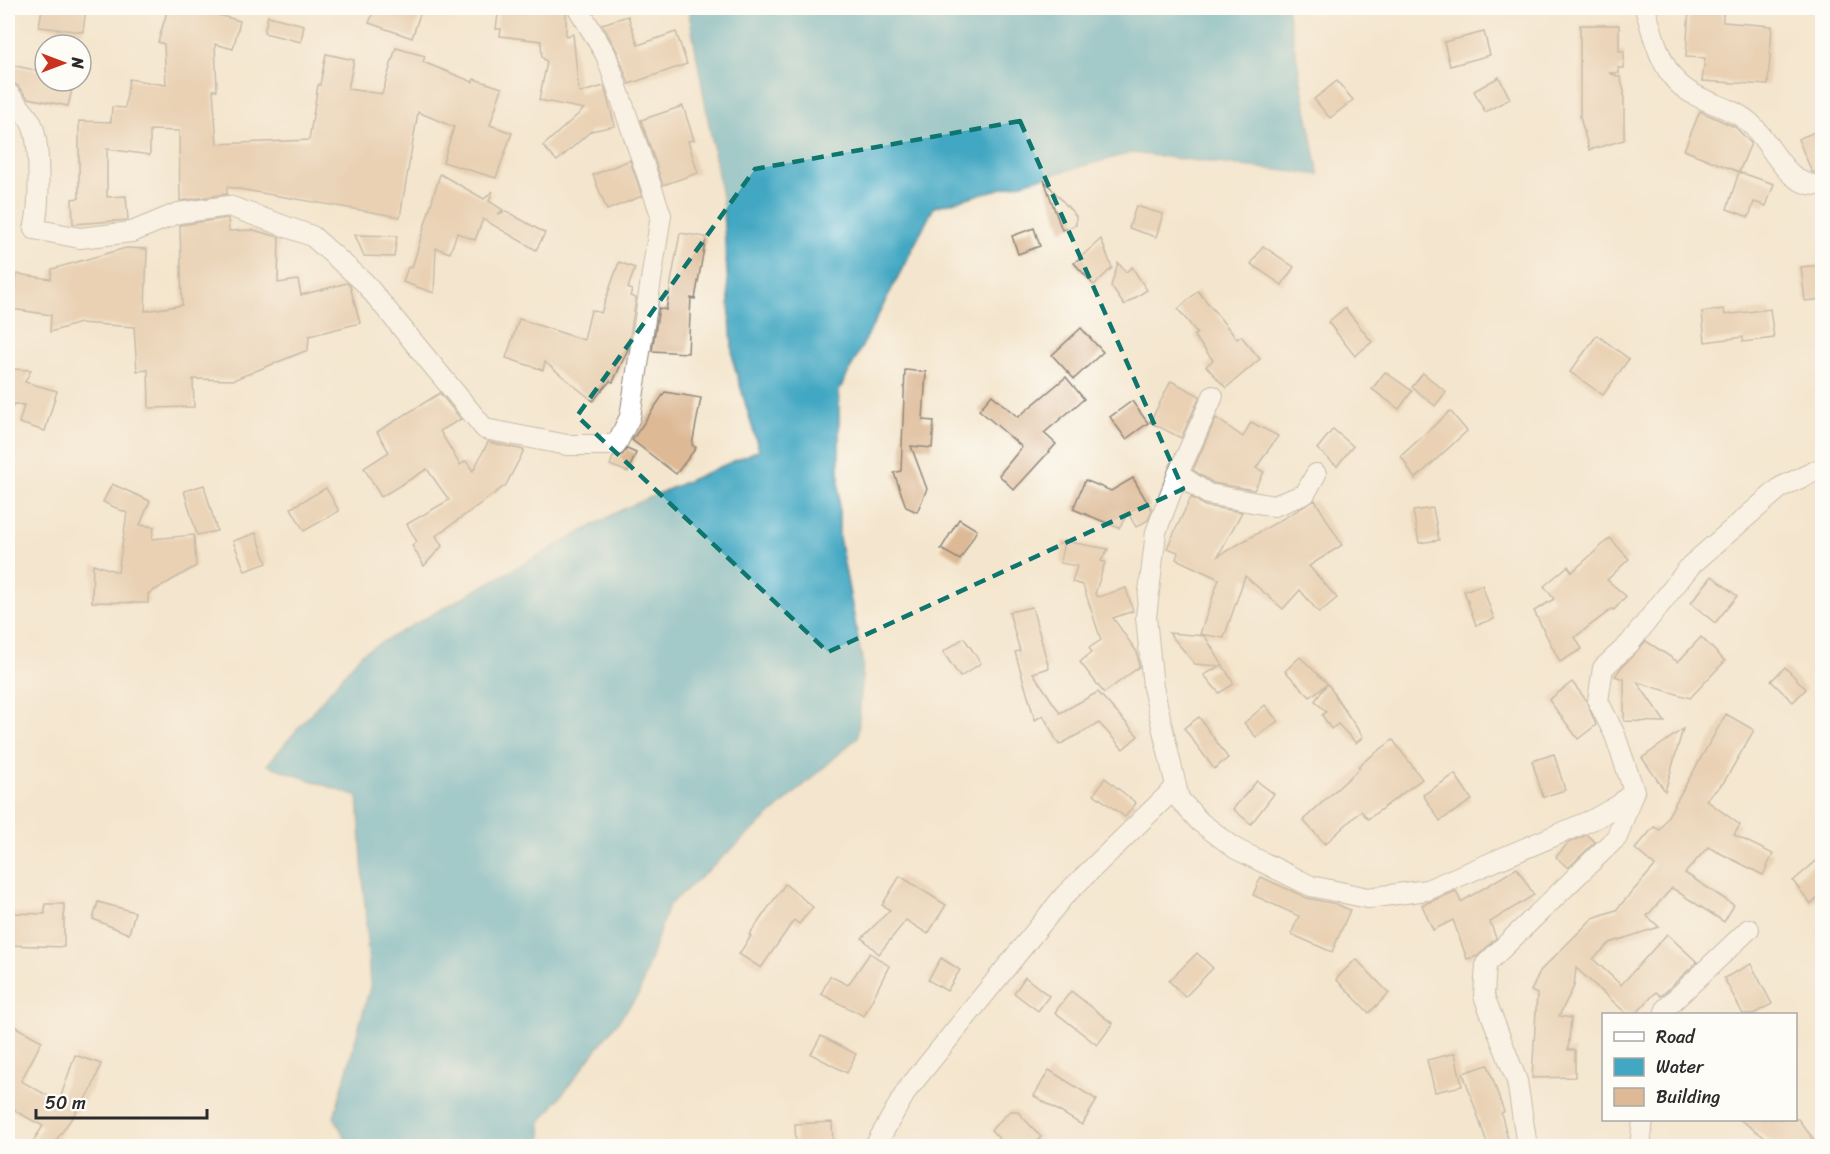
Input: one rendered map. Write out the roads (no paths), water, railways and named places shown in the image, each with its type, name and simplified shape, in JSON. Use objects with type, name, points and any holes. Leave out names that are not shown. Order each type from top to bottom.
[{"type":"street","points":[[8,93],[32,123],[38,165],[38,215],[34,229],[80,238],[132,232],[178,213],[229,206],[312,236],[364,282],[485,429],[567,445],[616,445],[630,417],[661,215],[606,55],[578,8]]},
{"type":"street","points":[[1646,8],[1657,48],[1677,83],[1749,122],[1794,180],[1813,186],[1822,185]]},
{"type":"street","points":[[1213,396],[1178,474],[1156,532],[1146,617],[1154,687],[1176,788],[1179,799],[1200,822],[1236,849],[1311,886],[1368,898],[1427,890],[1470,874],[1594,819],[1619,805],[1634,791]]},
{"type":"street","points":[[1527,1146],[1517,1081],[1484,996],[1486,964],[1617,837],[1634,791],[1619,746],[1598,701],[1603,668],[1629,644],[1691,565],[1781,487],[1822,468]]},
{"type":"street","points":[[1178,474],[1208,494],[1274,506],[1305,494],[1316,474]]},
{"type":"street","points":[[875,1146],[907,1090],[1064,896],[1176,788]]},
{"type":"street","points":[[1664,1013],[1667,1007],[1749,929]]},
{"type":"street","points":[[1640,1146],[1643,1121]]},
{"type":"water","points":[[688,8],[1287,8],[1319,175],[1131,153],[934,207],[839,391],[839,537],[863,664],[858,737],[668,906],[639,994],[541,1122],[542,1146],[349,1146],[334,1117],[370,987],[358,797],[267,765],[362,653],[621,510],[759,450],[733,361],[722,197]]}]
